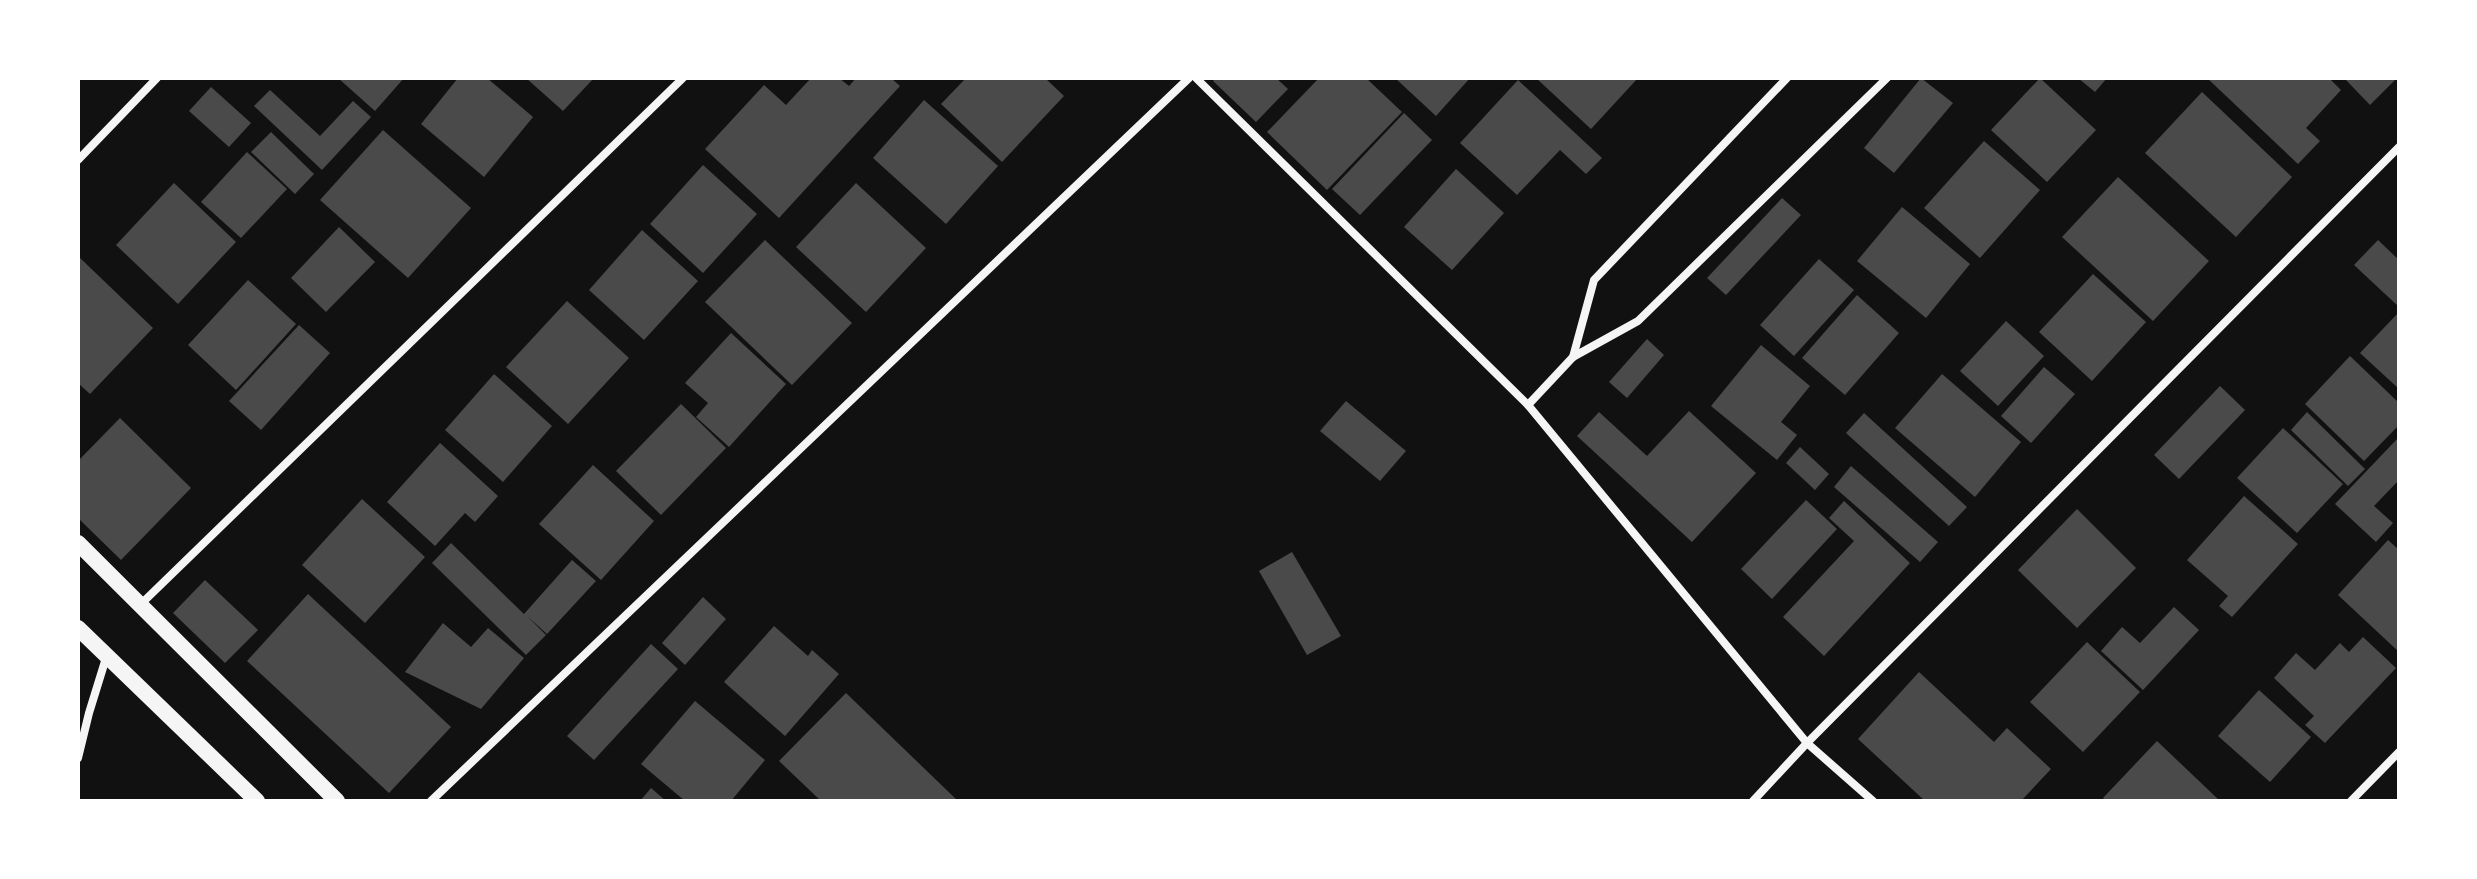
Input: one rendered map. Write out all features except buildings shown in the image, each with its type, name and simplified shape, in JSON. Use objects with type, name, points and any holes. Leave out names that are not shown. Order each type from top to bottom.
[{"type":"main road","points":[[78,543],[337,801]]},
{"type":"main road","points":[[78,628],[257,801]]},
{"type":"street","points":[[78,160],[157,78]]},
{"type":"street","points":[[141,604],[683,78]]},
{"type":"street","points":[[431,801],[1189,78]]},
{"type":"street","points":[[1196,78],[1528,405],[1807,743],[1873,801]]},
{"type":"street","points":[[1573,357],[1594,280],[1787,78]]},
{"type":"street","points":[[1528,405],[1573,357],[1638,321],[1887,78]]},
{"type":"street","points":[[1753,801],[2399,147]]},
{"type":"street","points":[[78,758],[107,657]]},
{"type":"street","points":[[2351,801],[2399,752]]}]
